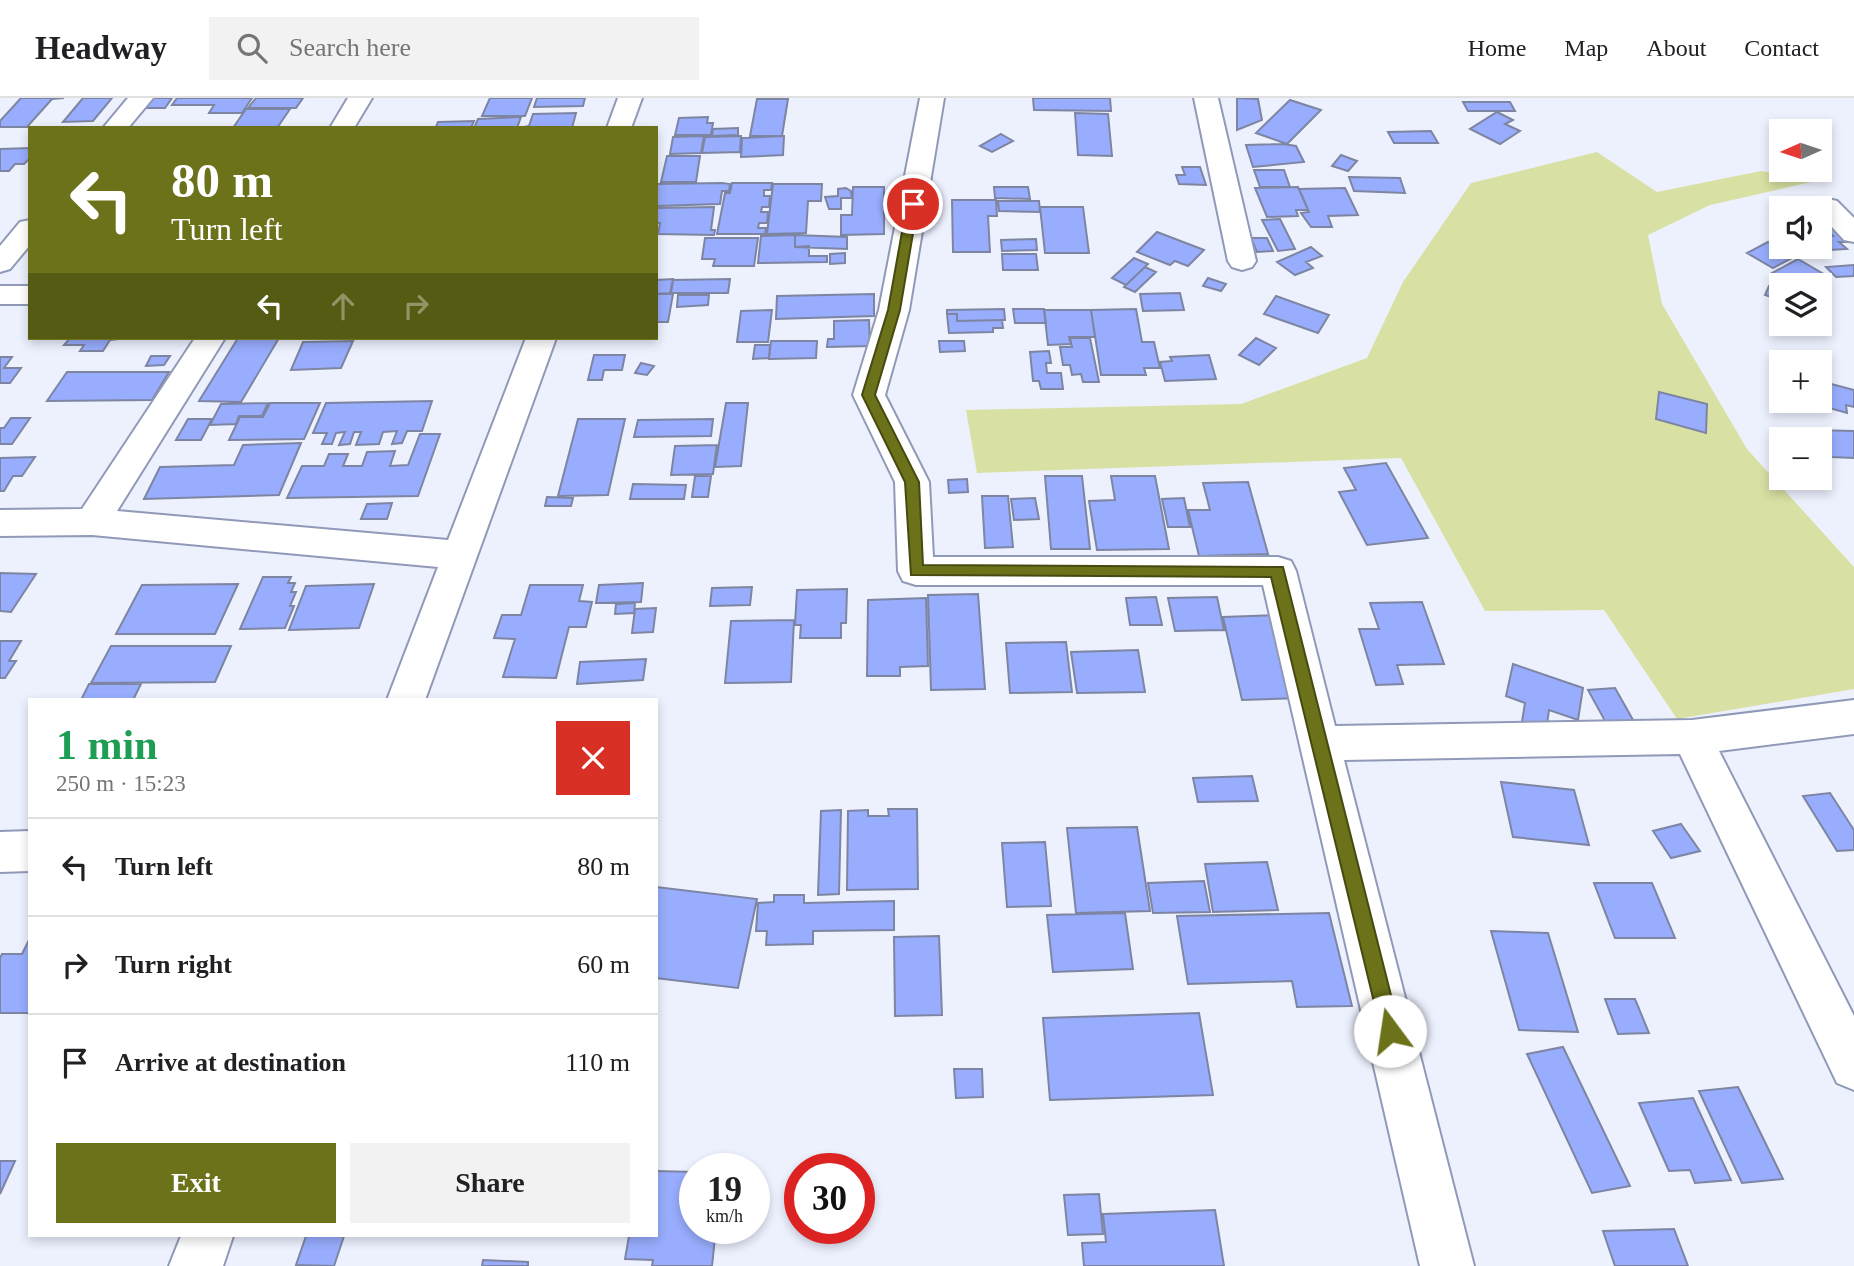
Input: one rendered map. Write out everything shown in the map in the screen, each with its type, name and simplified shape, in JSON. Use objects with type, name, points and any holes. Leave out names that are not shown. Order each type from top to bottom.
[{"type":"street","points":[[118,126],[141,98]]},
{"type":"street","points":[[343,126],[360,98]]},
{"type":"street","points":[[620,126],[630,98]]},
{"type":"street","points":[[932,98],[894,310],[869,395],[912,482],[916,571],[1278,571],[1447,1266]]},
{"type":"street","points":[[1206,98],[1242,261]]},
{"type":"street","points":[[1832,211],[1854,233]]},
{"type":"street","points":[[0,263],[28,230]]},
{"type":"street","points":[[0,295],[28,295]]},
{"type":"street","points":[[92,522],[209,340]]},
{"type":"street","points":[[407,698],[540,340]]},
{"type":"street","points":[[0,523],[92,522],[459,555]]},
{"type":"street","points":[[1321,744],[1376,740],[1692,737],[1854,717]]},
{"type":"street","points":[[1692,737],[1854,1066]]},
{"type":"street","points":[[0,852],[28,851]]},
{"type":"street","points":[[196,1266],[207,1237]]},
{"type":"green space","points":[[1597,152],[1657,192],[1761,171],[1769,172],[1769,182],[1812,182],[1710,205],[1648,235],[1662,304],[1747,449],[1769,473],[1769,490],[1784,490],[1854,567],[1854,689],[1677,719],[1604,610],[1485,611],[1401,458],[977,473],[966,410],[1241,404],[1367,358],[1403,282],[1471,183]]},
{"type":"building","points":[[21,98],[64,98],[52,99],[27,127],[0,127],[0,121]]},
{"type":"building","points":[[83,98],[112,98],[93,121],[63,122]]},
{"type":"building","points":[[152,98],[172,98],[165,108],[145,108]]},
{"type":"building","points":[[177,98],[252,98],[242,113],[209,113],[214,105],[172,105]]},
{"type":"building","points":[[256,98],[303,98],[296,108],[248,108]]},
{"type":"building","points":[[490,98],[532,98],[525,116],[482,116]]},
{"type":"building","points":[[537,98],[585,98],[583,106],[534,107]]},
{"type":"building","points":[[1033,98],[1110,98],[1111,111],[1034,110]]},
{"type":"building","points":[[1237,98],[1258,99],[1262,120],[1237,130]]},
{"type":"building","points":[[757,99],[788,99],[782,136],[750,136]]},
{"type":"building","points":[[1290,100],[1321,110],[1287,144],[1256,133]]},
{"type":"building","points":[[1463,102],[1510,102],[1515,111],[1468,111]]},
{"type":"building","points":[[246,109],[290,109],[278,126],[234,126]]},
{"type":"building","points":[[1497,112],[1513,120],[1505,124],[1520,131],[1500,144],[1470,129]]},
{"type":"building","points":[[576,113],[573,126],[529,126],[533,114]]},
{"type":"building","points":[[1075,113],[1108,114],[1112,156],[1078,155]]},
{"type":"building","points":[[521,117],[518,126],[475,126],[478,119]]},
{"type":"building","points":[[708,117],[707,123],[713,123],[711,135],[675,135],[679,118]]},
{"type":"building","points":[[474,121],[472,126],[436,126],[438,122]]},
{"type":"building","points":[[738,128],[738,135],[712,136],[713,129]]},
{"type":"building","points":[[1431,131],[1438,143],[1394,143],[1388,132]]},
{"type":"building","points":[[1001,134],[1013,141],[992,152],[980,146]]},
{"type":"building","points":[[704,136],[701,153],[670,154],[673,137]]},
{"type":"building","points":[[741,136],[740,152],[702,153],[705,137]]},
{"type":"building","points":[[784,136],[783,155],[741,157],[742,138]]},
{"type":"building","points":[[1246,145],[1296,146],[1304,162],[1253,167]]},
{"type":"building","points":[[28,148],[28,160],[24,164],[15,164],[9,171],[0,171],[0,149]]},
{"type":"building","points":[[1341,155],[1357,161],[1348,171],[1332,166]]},
{"type":"building","points":[[667,156],[700,156],[696,182],[661,182]]},
{"type":"building","points":[[1182,167],[1200,167],[1206,185],[1179,184],[1176,175],[1185,175]]},
{"type":"building","points":[[1254,170],[1284,170],[1290,187],[1260,187]]},
{"type":"building","points":[[1349,177],[1400,178],[1405,193],[1354,191]]},
{"type":"building","points":[[732,183],[772,183],[771,190],[764,190],[764,196],[770,196],[769,207],[762,207],[761,212],[768,212],[767,223],[759,223],[758,228],[766,228],[765,234],[717,234],[725,193],[730,193]]},
{"type":"building","points":[[658,184],[730,184],[729,191],[722,191],[720,204],[658,206]]},
{"type":"building","points":[[773,184],[822,184],[821,201],[808,201],[806,233],[767,234]]},
{"type":"building","points":[[853,187],[884,187],[884,234],[841,235],[841,215],[852,215]]},
{"type":"building","points":[[994,187],[1028,187],[1030,199],[995,198]]},
{"type":"building","points":[[1298,187],[1308,210],[1296,210],[1298,216],[1267,217],[1255,188]]},
{"type":"building","points":[[846,188],[851,191],[852,198],[841,198],[841,209],[829,209],[825,197],[838,196],[838,189]]},
{"type":"building","points":[[1345,188],[1358,215],[1328,216],[1332,227],[1311,227],[1301,213],[1309,212],[1299,189]]},
{"type":"building","points":[[952,200],[996,200],[997,216],[988,216],[990,252],[953,252]]},
{"type":"building","points":[[998,201],[1039,201],[1040,212],[999,211]]},
{"type":"building","points":[[714,207],[711,230],[715,230],[714,235],[658,234],[658,208]]},
{"type":"building","points":[[1040,207],[1083,207],[1089,253],[1045,253]]},
{"type":"building","points":[[1280,219],[1295,249],[1278,251],[1262,220]]},
{"type":"building","points":[[1832,227],[1838,227],[1853,242],[1839,242],[1847,249],[1832,250]]},
{"type":"building","points":[[1157,232],[1204,250],[1188,266],[1175,261],[1170,265],[1137,252]]},
{"type":"building","points":[[795,235],[847,237],[847,249],[795,247]]},
{"type":"building","points":[[795,235],[795,247],[809,246],[809,256],[827,256],[827,262],[758,263],[761,236]]},
{"type":"building","points":[[705,238],[758,238],[754,266],[713,266],[715,259],[702,259]]},
{"type":"building","points":[[1251,238],[1267,238],[1273,251],[1257,252]]},
{"type":"building","points":[[1036,239],[1037,250],[1002,251],[1001,240]]},
{"type":"building","points":[[1768,242],[1769,259],[1790,259],[1773,268],[1747,253]]},
{"type":"building","points":[[1311,247],[1322,256],[1306,262],[1313,268],[1295,275],[1277,262]]},
{"type":"building","points":[[845,253],[845,263],[830,264],[830,254]]},
{"type":"building","points":[[1002,254],[1036,254],[1038,270],[1003,270]]},
{"type":"building","points":[[1134,258],[1148,264],[1126,285],[1112,278]]},
{"type":"building","points":[[1798,259],[1822,273],[1772,273]]},
{"type":"building","points":[[1854,265],[1854,276],[1836,277],[1826,267]]},
{"type":"building","points":[[1145,267],[1156,272],[1135,292],[1124,287]]},
{"type":"building","points":[[1208,278],[1226,284],[1221,291],[1203,286]]},
{"type":"building","points":[[673,279],[670,293],[658,294],[658,280]]},
{"type":"building","points":[[730,279],[728,293],[671,293],[673,280]]},
{"type":"building","points":[[1180,293],[1184,310],[1143,311],[1140,294]]},
{"type":"building","points":[[658,294],[673,294],[668,322],[658,322]]},
{"type":"building","points":[[874,294],[874,316],[776,319],[777,296]]},
{"type":"building","points":[[678,295],[709,295],[708,305],[677,307]]},
{"type":"building","points":[[1276,296],[1329,315],[1318,333],[1264,314]]},
{"type":"building","points":[[1004,309],[1005,320],[957,321],[957,314],[947,314],[947,310]]},
{"type":"building","points":[[1013,309],[1044,309],[1046,323],[1015,323]]},
{"type":"building","points":[[1136,309],[1142,342],[1154,342],[1160,368],[1144,368],[1146,375],[1101,375],[1091,310]]},
{"type":"building","points":[[772,310],[768,342],[737,342],[741,311]]},
{"type":"building","points":[[1044,310],[1091,310],[1095,337],[1069,337],[1071,344],[1048,345]]},
{"type":"building","points":[[947,314],[957,314],[957,321],[1002,320],[1003,328],[993,328],[993,332],[949,333]]},
{"type":"building","points":[[869,320],[870,346],[827,347],[828,339],[834,339],[834,321]]},
{"type":"building","points":[[1070,338],[1090,338],[1099,382],[1083,382],[1081,374],[1072,375],[1070,365],[1063,365],[1060,347],[1072,347]]},
{"type":"building","points":[[1256,338],[1276,348],[1259,365],[1239,355]]},
{"type":"building","points":[[68,340],[110,340],[103,351],[80,351],[84,345],[64,345]]},
{"type":"building","points":[[237,340],[278,340],[241,402],[199,401]]},
{"type":"building","points":[[353,341],[341,368],[291,370],[303,342]]},
{"type":"building","points":[[771,341],[817,341],[816,358],[769,359]]},
{"type":"building","points":[[939,341],[964,341],[965,351],[940,352]]},
{"type":"building","points":[[755,345],[770,345],[769,358],[753,359]]},
{"type":"building","points":[[1049,351],[1051,363],[1046,363],[1047,373],[1061,373],[1063,389],[1041,389],[1039,381],[1033,381],[1030,352]]},
{"type":"building","points":[[594,355],[625,355],[622,370],[604,370],[602,380],[588,380]]},
{"type":"building","points":[[1209,355],[1216,379],[1165,381],[1160,362],[1172,361],[1170,357]]},
{"type":"building","points":[[151,356],[170,356],[164,365],[146,366]]},
{"type":"building","points":[[0,357],[12,357],[4,368],[21,368],[10,383],[0,383]]},
{"type":"building","points":[[641,363],[654,366],[647,375],[635,373]]},
{"type":"building","points":[[67,372],[169,372],[152,400],[47,401]]},
{"type":"building","points":[[1832,384],[1854,390],[1854,407],[1846,405],[1847,413],[1832,409]]},
{"type":"building","points":[[1659,392],[1707,404],[1706,433],[1656,419]]},
{"type":"building","points":[[432,401],[422,431],[407,431],[402,443],[392,444],[397,431],[383,432],[379,444],[356,445],[361,432],[354,432],[350,444],[339,445],[345,432],[336,433],[332,444],[322,444],[327,433],[313,433],[326,403]]},
{"type":"building","points":[[268,403],[262,416],[239,416],[236,424],[210,425],[221,404]]},
{"type":"building","points":[[270,403],[320,403],[304,439],[229,440],[240,417],[263,417]]},
{"type":"building","points":[[726,403],[748,403],[741,466],[715,467]]},
{"type":"building","points":[[11,418],[30,418],[12,444],[0,444],[0,428],[4,428]]},
{"type":"building","points":[[188,419],[212,419],[201,440],[176,440]]},
{"type":"building","points":[[578,419],[625,419],[608,495],[558,496]]},
{"type":"building","points":[[713,419],[711,436],[634,437],[638,420]]},
{"type":"building","points":[[1832,430],[1854,431],[1854,458],[1832,457]]},
{"type":"building","points":[[420,434],[440,434],[418,496],[287,498],[302,466],[324,466],[329,454],[348,454],[343,466],[362,466],[367,452],[395,451],[390,466],[408,465]]},
{"type":"building","points":[[301,443],[279,495],[144,499],[160,467],[234,465],[243,445]]},
{"type":"building","points":[[717,445],[713,474],[671,475],[675,446]]},
{"type":"building","points":[[35,457],[22,476],[13,476],[4,491],[0,491],[0,458]]},
{"type":"building","points":[[1386,463],[1428,538],[1367,545],[1339,492],[1356,490],[1344,468]]},
{"type":"building","points":[[695,476],[711,476],[708,497],[692,497]]},
{"type":"building","points":[[1045,476],[1082,476],[1090,549],[1051,549]]},
{"type":"building","points":[[1111,476],[1155,476],[1169,549],[1097,550],[1089,501],[1115,500]]},
{"type":"building","points":[[967,479],[968,492],[949,493],[948,480]]},
{"type":"building","points":[[1248,482],[1268,554],[1199,556],[1188,510],[1210,510],[1203,483]]},
{"type":"building","points":[[633,484],[686,485],[684,499],[630,499]]},
{"type":"building","points":[[982,496],[1008,496],[1013,547],[985,548]]},
{"type":"building","points":[[547,497],[573,498],[571,506],[545,506]]},
{"type":"building","points":[[1035,498],[1039,519],[1014,520],[1011,499]]},
{"type":"building","points":[[1184,498],[1190,527],[1168,527],[1162,499]]},
{"type":"building","points":[[392,503],[387,519],[361,519],[367,504]]},
{"type":"building","points":[[0,573],[36,574],[11,612],[0,611]]},
{"type":"building","points":[[263,577],[291,577],[288,583],[295,583],[291,592],[296,592],[290,606],[294,606],[285,628],[240,629]]},
{"type":"building","points":[[643,583],[641,602],[596,603],[599,585]]},
{"type":"building","points":[[238,584],[215,634],[116,634],[142,585]]},
{"type":"building","points":[[374,584],[359,628],[289,630],[306,586]]},
{"type":"building","points":[[530,585],[583,585],[579,601],[592,602],[586,627],[569,627],[556,678],[503,677],[515,639],[494,638],[502,615],[521,615]]},
{"type":"building","points":[[752,587],[750,605],[710,606],[712,588]]},
{"type":"building","points":[[847,589],[846,623],[841,623],[841,638],[800,638],[801,625],[795,625],[797,590]]},
{"type":"building","points":[[978,594],[985,689],[931,690],[928,595]]},
{"type":"building","points":[[1156,597],[1162,625],[1130,625],[1126,598]]},
{"type":"building","points":[[1217,597],[1224,630],[1175,631],[1168,598]]},
{"type":"building","points":[[926,598],[928,666],[900,667],[900,676],[867,676],[868,600]]},
{"type":"building","points":[[1422,602],[1444,664],[1397,665],[1403,684],[1376,685],[1359,629],[1379,629],[1370,603]]},
{"type":"building","points":[[635,603],[634,613],[615,614],[616,604]]},
{"type":"building","points":[[656,608],[653,632],[632,633],[635,609]]},
{"type":"building","points":[[1279,615],[1301,698],[1242,700],[1223,617]]},
{"type":"building","points":[[794,620],[791,682],[725,683],[731,621]]},
{"type":"building","points":[[0,641],[21,641],[9,661],[16,661],[5,678],[0,678]]},
{"type":"building","points":[[1066,642],[1072,692],[1010,693],[1006,643]]},
{"type":"building","points":[[111,646],[231,646],[215,682],[91,683]]},
{"type":"building","points":[[1138,650],[1145,692],[1077,693],[1071,652]]},
{"type":"building","points":[[646,659],[643,680],[577,684],[580,662]]},
{"type":"building","points":[[1513,664],[1583,688],[1578,720],[1549,710],[1546,731],[1522,722],[1525,703],[1506,696]]},
{"type":"building","points":[[89,684],[141,684],[134,698],[82,698]]},
{"type":"building","points":[[1615,688],[1637,727],[1610,730],[1588,690]]},
{"type":"building","points":[[1252,776],[1258,801],[1198,802],[1193,778]]},
{"type":"building","points":[[1501,782],[1574,790],[1589,845],[1513,837]]},
{"type":"building","points":[[1830,793],[1854,830],[1854,850],[1837,851],[1803,796]]},
{"type":"building","points":[[888,809],[917,809],[918,889],[847,890],[848,811],[868,810],[868,816],[889,816]]},
{"type":"building","points":[[841,810],[839,894],[818,895],[821,811]]},
{"type":"building","points":[[1681,824],[1700,851],[1671,858],[1653,831]]},
{"type":"building","points":[[1137,827],[1150,911],[1076,913],[1067,828]]},
{"type":"building","points":[[1045,842],[1051,906],[1007,907],[1002,843]]},
{"type":"building","points":[[1267,862],[1278,910],[1213,912],[1205,864]]},
{"type":"building","points":[[1204,881],[1210,912],[1153,913],[1148,883]]},
{"type":"building","points":[[1594,883],[1652,883],[1675,938],[1615,938]]},
{"type":"building","points":[[658,887],[757,899],[738,988],[658,978]]},
{"type":"building","points":[[774,895],[804,895],[804,903],[894,901],[894,930],[813,931],[813,944],[766,945],[767,931],[756,931],[758,903],[774,902]]},
{"type":"building","points":[[1125,913],[1133,969],[1053,972],[1047,915]]},
{"type":"building","points":[[1329,913],[1352,1006],[1297,1007],[1292,981],[1188,984],[1177,916]]},
{"type":"building","points":[[1491,931],[1548,933],[1578,1032],[1519,1030]]},
{"type":"building","points":[[939,936],[942,1015],[895,1016],[894,937]]},
{"type":"building","points":[[28,942],[28,1013],[0,1013],[0,958],[2,954],[22,954]]},
{"type":"building","points":[[1605,999],[1635,999],[1649,1033],[1618,1034]]},
{"type":"building","points":[[1199,1013],[1213,1095],[1050,1100],[1043,1018]]},
{"type":"building","points":[[1563,1047],[1630,1186],[1592,1193],[1527,1054]]},
{"type":"building","points":[[954,1069],[982,1069],[983,1097],[956,1098]]},
{"type":"building","points":[[1738,1087],[1783,1179],[1742,1183],[1699,1091]]},
{"type":"building","points":[[1693,1098],[1731,1180],[1695,1183],[1690,1170],[1669,1171],[1639,1103]]},
{"type":"building","points":[[0,1161],[15,1161],[0,1194]]},
{"type":"building","points":[[658,1171],[679,1172],[679,1244],[714,1244],[712,1266],[652,1266],[653,1260],[625,1259],[629,1237],[658,1237]]},
{"type":"building","points":[[1099,1194],[1103,1234],[1068,1235],[1064,1195]]},
{"type":"building","points":[[1215,1210],[1224,1266],[1084,1266],[1082,1243],[1106,1242],[1103,1214]]},
{"type":"building","points":[[1674,1229],[1688,1266],[1615,1266],[1603,1231]]},
{"type":"building","points":[[306,1237],[344,1237],[334,1266],[296,1265]]},
{"type":"building","points":[[483,1260],[528,1262],[528,1266],[482,1266]]},
{"type":"route","points":[[913,204],[894,310],[869,395],[912,482],[916,571],[1278,571],[1390,1031]]}]
